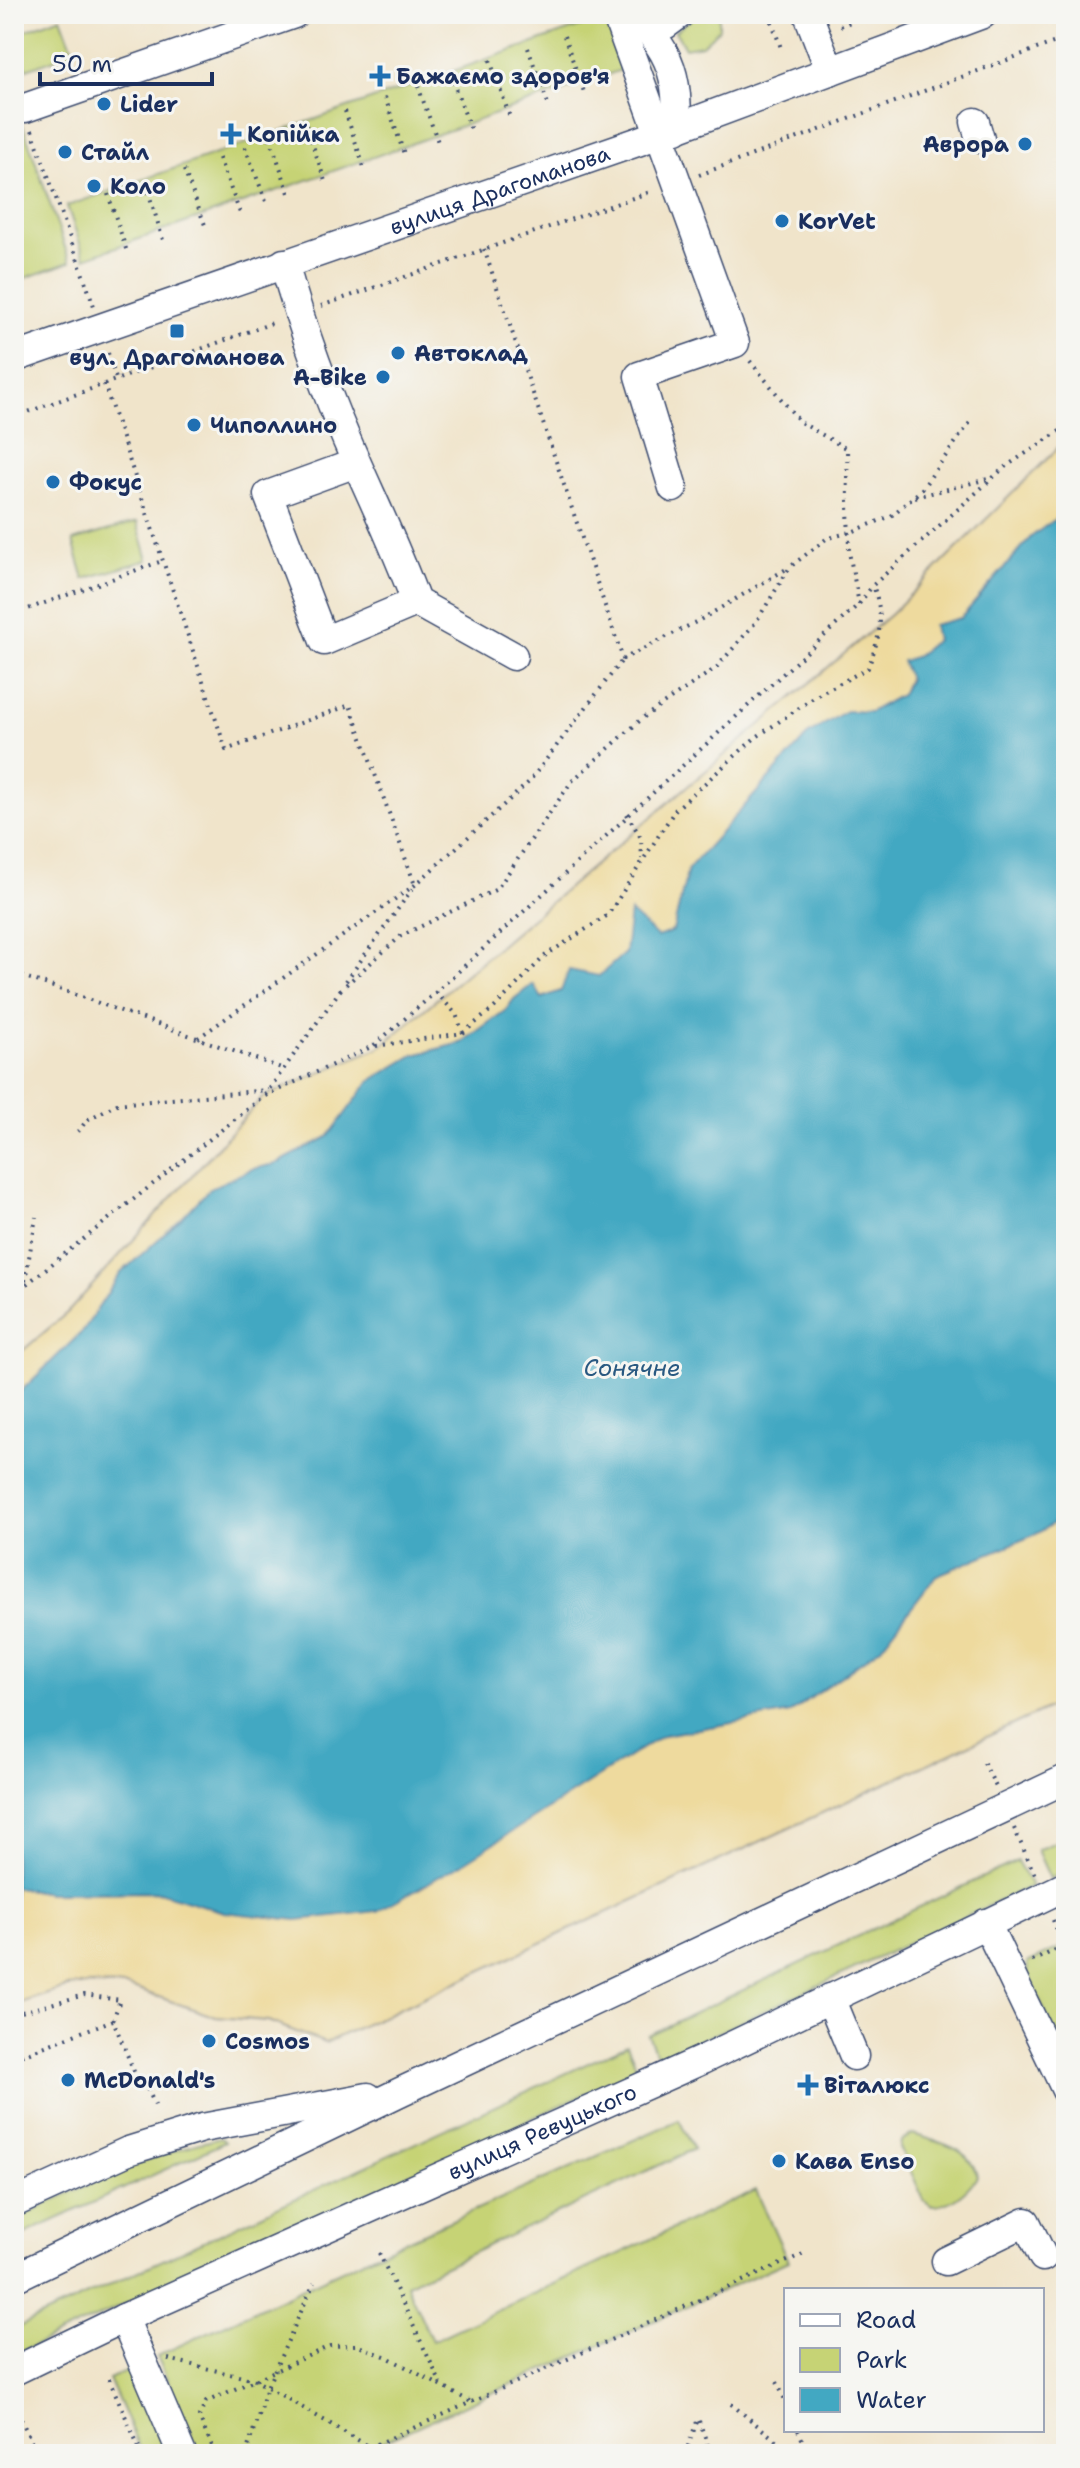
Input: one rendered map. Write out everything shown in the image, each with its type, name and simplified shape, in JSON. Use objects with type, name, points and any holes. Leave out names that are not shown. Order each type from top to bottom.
[{"type":"street","points":[[25,108],[294,14]]},
{"type":"street","points":[[616,14],[668,132],[677,182],[735,343],[639,376],[673,488]]},
{"type":"street","points":[[808,14],[830,71]]},
{"type":"street","name":"вулиця Драгоманова","points":[[14,358],[668,132],[983,14]]},
{"type":"street","points":[[662,17],[649,34],[666,55],[672,70],[678,105],[668,132]]},
{"type":"street","points":[[284,263],[298,314],[356,463],[401,561],[416,602],[513,656]]},
{"type":"street","points":[[356,463],[268,495],[319,630],[324,641],[416,602]]},
{"type":"street","points":[[14,2278],[400,2092],[1066,1779]]},
{"type":"street","name":"вулиця Ревуцького","points":[[14,2371],[124,2318],[680,2070],[1055,1891]]},
{"type":"street","points":[[986,1923],[1066,2090]]},
{"type":"street","points":[[830,1998],[854,2056]]},
{"type":"street","points":[[14,2203],[128,2151],[202,2128],[400,2092]]},
{"type":"street","points":[[946,2261],[1026,2222],[1043,2257]]},
{"type":"street","points":[[124,2318],[182,2454]]},
{"type":"path","points":[[769,14],[781,48]]},
{"type":"path","points":[[835,28],[871,14]]},
{"type":"path","points":[[564,36],[585,95]]},
{"type":"path","points":[[14,417],[677,182],[1066,38]]},
{"type":"path","points":[[528,48],[549,107]]},
{"type":"path","points":[[490,60],[511,120]]},
{"type":"path","points":[[450,74],[472,133]]},
{"type":"path","points":[[418,86],[439,145]]},
{"type":"path","points":[[385,97],[405,157]]},
{"type":"path","points":[[25,108],[82,268]]},
{"type":"path","points":[[345,111],[365,170]]},
{"type":"path","points":[[306,125],[326,184]]},
{"type":"path","points":[[270,138],[290,196]]},
{"type":"path","points":[[245,147],[267,204]]},
{"type":"path","points":[[219,158],[240,213]]},
{"type":"path","points":[[184,170],[205,225]]},
{"type":"path","points":[[146,184],[163,240]]},
{"type":"path","points":[[108,194],[127,252]]},
{"type":"path","points":[[484,249],[623,659]]},
{"type":"path","points":[[735,343],[800,422],[847,449],[849,552],[859,604]]},
{"type":"path","points":[[104,384],[226,750],[350,705],[415,885]]},
{"type":"path","points":[[198,1038],[415,885],[529,782],[623,659],[700,620],[790,567],[826,539],[891,516],[921,490],[971,421]]},
{"type":"path","points":[[263,1097],[373,1046],[436,992],[859,604],[873,585],[993,478],[1066,427]]},
{"type":"path","points":[[913,497],[993,478]]},
{"type":"path","points":[[14,614],[163,561]]},
{"type":"path","points":[[340,990],[401,936],[497,889],[572,781],[644,717],[716,668],[756,622],[790,567]]},
{"type":"path","points":[[373,1046],[463,1033],[495,1007],[546,955],[608,915],[675,810],[755,738],[818,695],[868,668],[880,634],[881,618],[873,585]]},
{"type":"path","points":[[627,814],[641,838],[642,861]]},
{"type":"path","points":[[14,1294],[263,1097],[415,885]]},
{"type":"path","points":[[14,973],[284,1069]]},
{"type":"path","points":[[436,992],[456,1014],[463,1033]]},
{"type":"path","points":[[78,1132],[87,1120],[117,1104],[269,1090]]},
{"type":"path","points":[[25,1284],[36,1217]]},
{"type":"path","points":[[984,1763],[1005,1807],[1055,1891],[1066,1955]]},
{"type":"path","points":[[1027,1963],[1064,1946]]},
{"type":"path","points":[[14,2014],[84,1995],[120,2000],[113,2020],[135,2074],[146,2086],[157,2109]]},
{"type":"path","points":[[14,2058],[113,2020]]},
{"type":"path","points":[[379,2253],[442,2387]]},
{"type":"path","points":[[355,2454],[803,2254]]},
{"type":"path","points":[[246,2454],[267,2387],[314,2283]]},
{"type":"path","points":[[215,2454],[199,2417],[206,2402],[330,2346],[356,2345],[387,2357],[471,2402]]},
{"type":"path","points":[[157,2356],[255,2380],[371,2447]]},
{"type":"path","points":[[109,2379],[142,2454]]},
{"type":"path","points":[[777,2382],[784,2398]]},
{"type":"path","points":[[731,2404],[793,2454]]},
{"type":"path","points":[[21,2419],[37,2454]]},
{"type":"path","points":[[685,2454],[698,2419],[711,2454]]},
{"type":"path","points":[[799,2432],[809,2454]]},
{"type":"green space","points":[[698,14],[719,14],[719,29],[702,45],[685,48],[675,31]]},
{"type":"green space","points":[[61,17],[74,52],[27,69],[14,35]]},
{"type":"green space","points":[[608,17],[627,68],[85,258],[67,206]]},
{"type":"green space","points":[[19,114],[70,262],[14,282],[14,116]]},
{"type":"green space","points":[[137,522],[148,560],[84,579],[73,541]]},
{"type":"green space","points":[[1066,1837],[1066,1871],[1050,1879],[1037,1850]]},
{"type":"green space","points":[[1017,1861],[1031,1886],[659,2060],[648,2035]]},
{"type":"green space","points":[[1066,1945],[1066,2055],[1028,1976],[1027,1963]]},
{"type":"green space","points":[[627,2045],[638,2070],[14,2355],[14,2329]]},
{"type":"green space","points":[[679,2120],[694,2149],[406,2284],[432,2341],[756,2190],[788,2261],[355,2454],[199,2454],[157,2356],[400,2243]]},
{"type":"green space","points":[[913,2134],[943,2143],[968,2158],[977,2177],[958,2197],[932,2206],[924,2200],[900,2148],[901,2141]]},
{"type":"green space","points":[[221,2138],[225,2142],[14,2239],[14,2219],[141,2162]]},
{"type":"green space","points":[[128,2370],[167,2454],[142,2454],[109,2379]]},
{"type":"sand","points":[[1066,440],[1066,511],[1031,537],[961,618],[934,625],[936,640],[917,656],[901,695],[870,712],[846,711],[809,734],[688,869],[673,931],[625,953],[599,976],[542,998],[533,985],[514,999],[506,1010],[461,1043],[414,1055],[369,1082],[328,1137],[276,1164],[252,1169],[182,1218],[121,1273],[83,1331],[14,1398],[14,1358],[68,1312],[263,1097],[380,1047],[891,614]]},
{"type":"sand","points":[[1066,1515],[1066,1700],[325,2043],[268,2021],[216,2017],[127,1986],[75,1985],[14,2005],[14,1887],[49,1893],[159,1892],[224,1912],[419,1889],[663,1735],[790,1713],[881,1647],[937,1575],[1036,1534]]},
{"type":"water","name":"Сонячне","points":[[1066,511],[1066,1515],[1036,1534],[937,1575],[881,1647],[790,1713],[663,1735],[460,1865],[377,1911],[297,1920],[224,1912],[159,1892],[49,1893],[14,1887],[14,1398],[83,1331],[121,1273],[210,1188],[252,1169],[276,1164],[328,1137],[369,1082],[414,1055],[461,1043],[506,1010],[533,984],[542,998],[561,991],[569,970],[599,976],[625,953],[630,912],[657,937],[673,931],[688,869],[809,734],[846,711],[870,712],[901,695],[909,679],[902,661],[917,656],[936,640],[933,625],[961,618],[1031,537]]},
{"type":"place","name":"Бажаємо здоров'я","points":[[380,76]]},
{"type":"place","name":"Lider","points":[[104,104]]},
{"type":"place","name":"Копійка","points":[[231,134]]},
{"type":"place","name":"Аврора","points":[[1025,144]]},
{"type":"place","name":"Стайл","points":[[65,152]]},
{"type":"place","name":"Коло","points":[[94,186]]},
{"type":"place","name":"KorVet","points":[[782,221]]},
{"type":"place","name":"вул. Драгоманова","points":[[177,331]]},
{"type":"place","name":"Автоклад","points":[[398,353]]},
{"type":"place","name":"A-Bike","points":[[383,377]]},
{"type":"place","name":"Чиполлино","points":[[194,425]]},
{"type":"place","name":"Фокус","points":[[53,482]]},
{"type":"place","name":"Cosmos","points":[[209,2041]]},
{"type":"place","name":"McDonald's","points":[[68,2080]]},
{"type":"place","name":"Віталюкс","points":[[808,2085]]},
{"type":"place","name":"Кава Enso","points":[[779,2161]]}]
